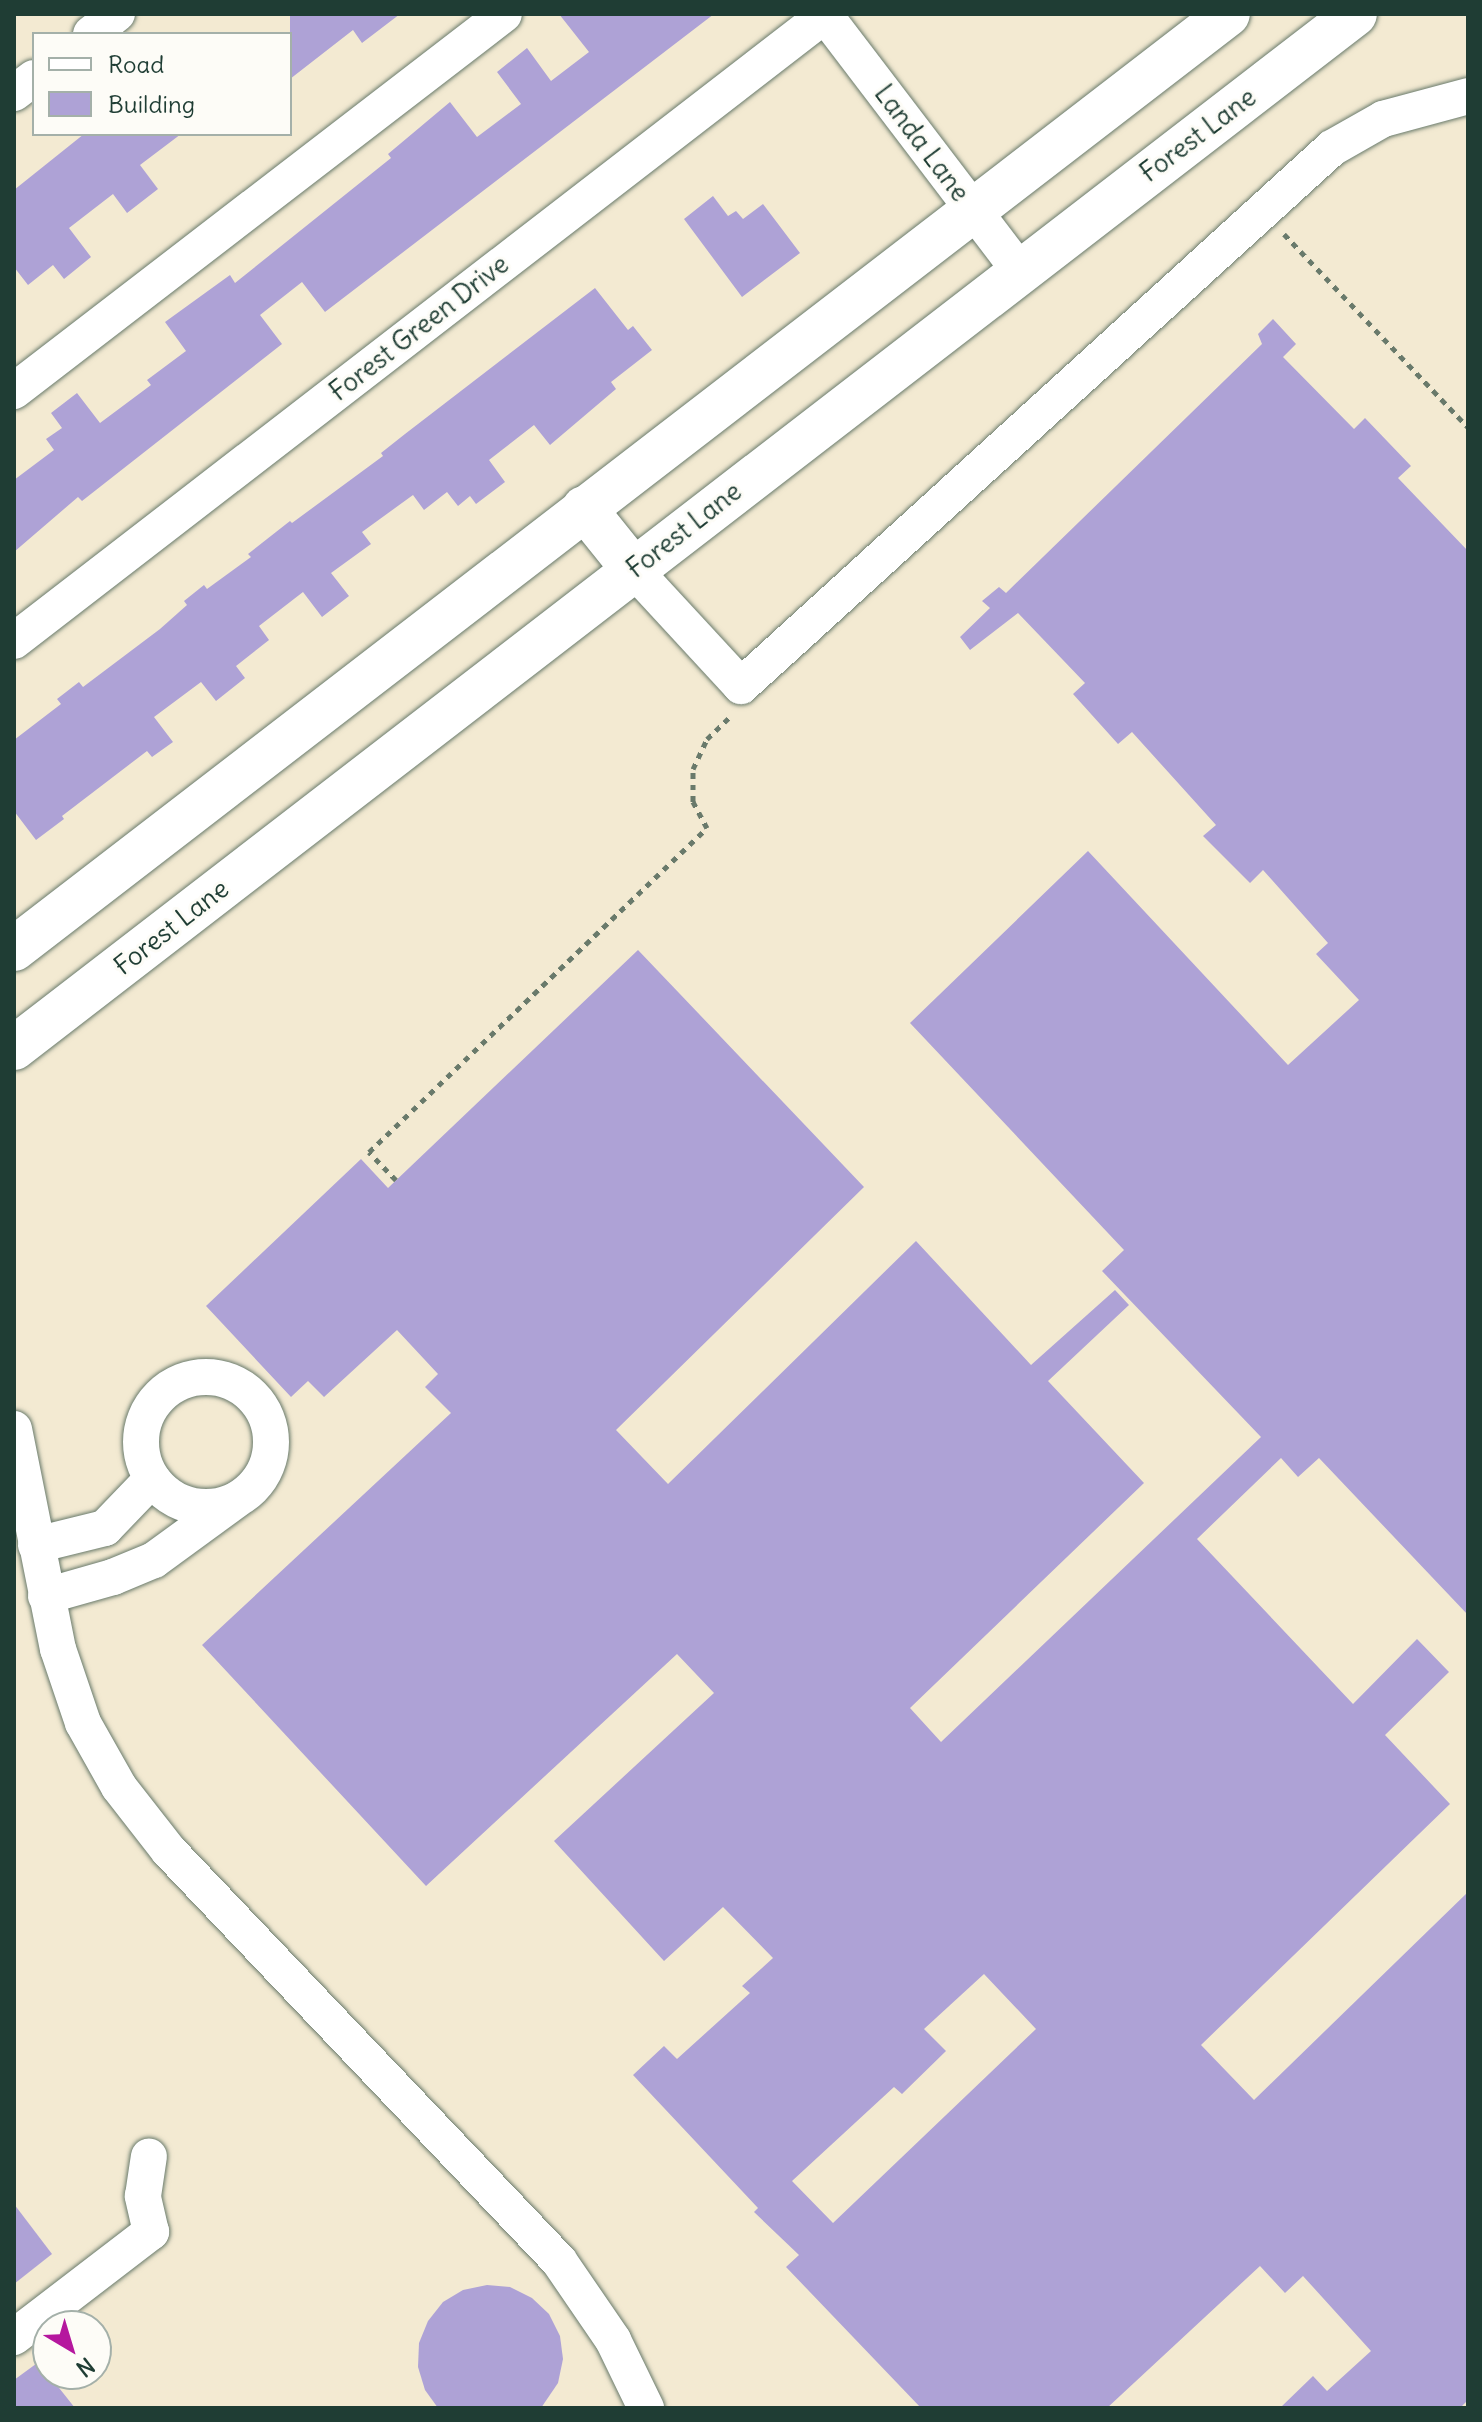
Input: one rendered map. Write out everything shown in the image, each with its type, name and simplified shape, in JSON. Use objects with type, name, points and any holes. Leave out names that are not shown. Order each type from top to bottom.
[{"type":"main road","points":[[14,949],[1228,14]]},
{"type":"main road","name":"Forest Lane","points":[[14,1048],[1355,14]]},
{"type":"main road","points":[[584,508],[633,569]]},
{"type":"street","points":[[94,32],[117,14]]},
{"type":"street","points":[[14,391],[504,14]]},
{"type":"street","name":"Landa Lane","points":[[824,15],[1020,271]]},
{"type":"street","name":"Forest Green Drive","points":[[14,641],[824,15]]},
{"type":"street","points":[[14,93],[32,80]]},
{"type":"street","points":[[633,569],[741,686],[1332,148],[1383,119],[1468,96]]},
{"type":"street","points":[[46,1596],[113,1577],[154,1560],[238,1498],[254,1486],[264,1470],[271,1451],[270,1433],[257,1401],[229,1381],[193,1378],[177,1383],[150,1407],[141,1443],[143,1462],[152,1479],[165,1493],[182,1503],[220,1505],[238,1498]]},
{"type":"street","points":[[14,1429],[46,1596],[75,1704],[107,1767],[134,1809],[197,1881],[559,2261],[613,2340],[646,2408]]},
{"type":"street","points":[[36,1545],[105,1528],[152,1479]]},
{"type":"street","points":[[14,2337],[151,2232],[143,2196],[149,2156]]},
{"type":"path","points":[[1272,234],[1280,233],[1292,239],[1468,427]]},
{"type":"path","points":[[396,1180],[369,1152],[707,828],[693,802],[693,769],[707,739],[738,710]]},
{"type":"building","points":[[290,14],[400,14],[362,43],[353,30],[292,77]]},
{"type":"building","points":[[559,14],[714,14],[325,312],[302,282],[260,315],[282,344],[82,501],[78,497],[14,552],[14,480],[54,450],[46,439],[62,428],[51,413],[77,393],[100,423],[151,385],[147,380],[186,351],[165,322],[230,275],[235,283],[391,158],[388,154],[450,102],[477,137],[521,104],[497,72],[527,48],[551,81],[589,52]]},
{"type":"building","points":[[82,136],[178,136],[140,165],[158,189],[127,213],[113,194],[69,228],[91,257],[64,279],[53,265],[28,285],[14,267],[14,190]]},
{"type":"building","points":[[713,196],[728,216],[736,211],[743,219],[763,204],[800,253],[742,297],[684,219]]},
{"type":"building","points":[[595,288],[628,330],[633,326],[652,350],[611,382],[616,389],[550,445],[534,425],[489,460],[505,482],[476,504],[470,496],[458,506],[447,492],[424,510],[413,495],[362,532],[371,544],[331,573],[349,596],[322,617],[303,592],[259,626],[269,640],[236,666],[245,678],[216,701],[201,682],[154,717],[173,742],[152,757],[147,751],[62,816],[64,819],[36,840],[14,811],[14,740],[61,704],[57,699],[79,682],[83,687],[160,629],[187,605],[184,601],[204,585],[207,589],[251,557],[248,554],[290,521],[292,523],[383,456],[381,453]]},
{"type":"building","points":[[1273,319],[1296,344],[1283,357],[1354,429],[1365,418],[1411,466],[1398,478],[1468,551],[1468,1615],[1319,1458],[1298,1477],[1281,1458],[1197,1539],[1353,1704],[1417,1639],[1449,1672],[1385,1735],[1450,1804],[1201,2045],[1254,2100],[1468,1892],[1468,2400],[1460,2408],[1280,2408],[1313,2376],[1327,2391],[1371,2351],[1303,2276],[1285,2293],[1260,2266],[1107,2408],[921,2408],[786,2267],[799,2255],[754,2212],[758,2208],[633,2075],[664,2046],[677,2059],[750,1993],[742,1986],[773,1958],[723,1907],[664,1961],[554,1841],[714,1693],[677,1654],[426,1886],[202,1645],[451,1413],[425,1387],[438,1374],[397,1330],[324,1397],[308,1381],[291,1397],[206,1306],[361,1159],[388,1188],[638,950],[864,1187],[616,1430],[668,1484],[916,1241],[1031,1365],[1115,1290],[1129,1305],[1048,1381],[1144,1483],[910,1708],[941,1742],[1261,1437],[1102,1271],[1124,1250],[910,1023],[1088,851],[1288,1065],[1359,1000],[1316,954],[1328,943],[1263,870],[1250,883],[1203,836],[1216,825],[1132,732],[1118,744],[1073,694],[1085,683],[1018,613],[970,650],[960,637],[990,608],[982,601],[999,587],[1006,593],[1262,344],[1258,334]],"holes":[[[984,1974],[1036,2029],[833,2223],[792,2181],[894,2087],[902,2094],[946,2051],[924,2029]]]},
{"type":"building","points":[[14,2204],[52,2254],[14,2284]]},
{"type":"building","points":[[487,2285],[510,2287],[532,2298],[549,2314],[560,2336],[563,2359],[558,2383],[541,2408],[438,2408],[425,2390],[418,2367],[419,2343],[428,2321],[443,2302],[463,2290]]},
{"type":"building","points":[[32,2367],[32,2390],[61,2390],[75,2408],[14,2408],[14,2380]]}]
